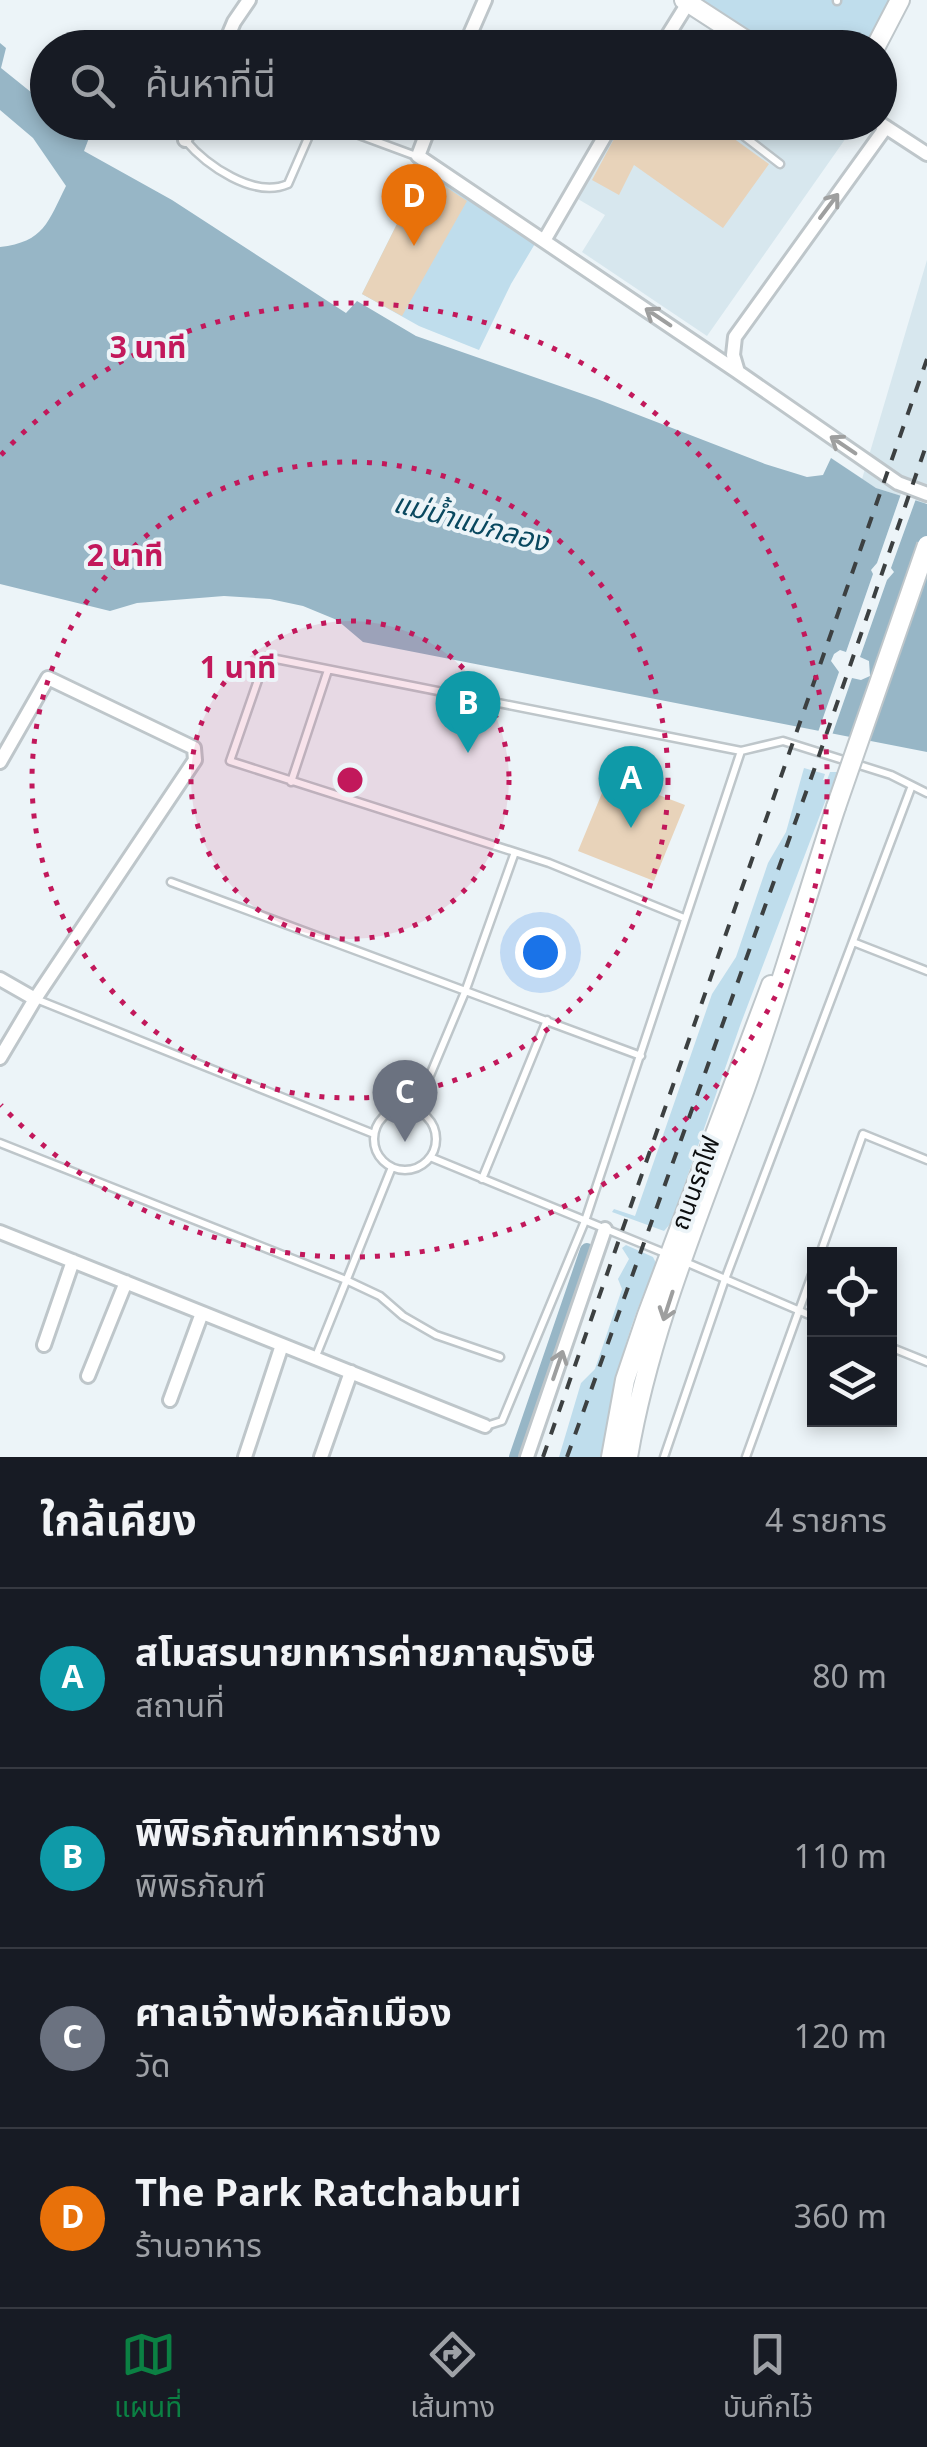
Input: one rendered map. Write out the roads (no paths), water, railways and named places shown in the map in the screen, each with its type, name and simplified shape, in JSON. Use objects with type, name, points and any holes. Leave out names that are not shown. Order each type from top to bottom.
[{"type":"main road","points":[[884,30],[900,0]]},
{"type":"main road","points":[[686,1],[730,30]]},
{"type":"main road","name":"ถนนรถไฟ","points":[[611,1457],[626,1380],[676,1258],[756,1020],[800,916],[927,545]]},
{"type":"main road","name":"ถนนรถไฟ","points":[[628,1457],[676,1258]]},
{"type":"street","points":[[231,30],[249,0]]},
{"type":"street","points":[[472,30],[485,0]]},
{"type":"street","points":[[670,30],[686,1]]},
{"type":"street","points":[[897,135],[924,152]]},
{"type":"street","points":[[424,140],[418,156],[898,483],[927,494]]},
{"type":"street","points":[[545,239],[603,140]]},
{"type":"street","points":[[738,372],[735,337],[872,140]]},
{"type":"street","points":[[0,762],[48,678],[194,748],[195,760],[35,999],[0,1058]]},
{"type":"street","points":[[0,979],[35,999]]},
{"type":"street","points":[[527,1457],[605,1229]]},
{"type":"street","points":[[0,1232],[486,1426]]},
{"type":"street","points":[[44,1345],[73,1261]]},
{"type":"street","points":[[88,1376],[126,1282]]},
{"type":"street","points":[[170,1400],[202,1313]]},
{"type":"street","points":[[245,1457],[282,1345]]},
{"type":"street","points":[[321,1457],[350,1372]]},
{"type":"lane","points":[[185,140],[210,164],[262,187],[277,189],[288,184],[307,140]]},
{"type":"lane","points":[[374,140],[418,156]]},
{"type":"lane","points":[[749,140],[780,164]]},
{"type":"lane","points":[[684,918],[515,852],[230,761],[266,657],[741,751],[782,741],[891,774],[927,794]]},
{"type":"lane","points":[[291,782],[328,670]]},
{"type":"lane","points":[[486,1426],[502,1422],[584,1221],[741,751]]},
{"type":"lane","points":[[664,1457],[724,1282],[911,788]]},
{"type":"lane","points":[[415,1110],[465,992],[515,852]]},
{"type":"lane","points":[[170,882],[641,1056]]},
{"type":"lane","points":[[852,942],[927,971]]},
{"type":"lane","points":[[35,999],[374,1134]]},
{"type":"lane","points":[[482,1179],[547,1020]]},
{"type":"lane","points":[[394,1110],[415,1110],[428,1118],[436,1138],[430,1158],[412,1169],[392,1167],[377,1152],[374,1134],[378,1124],[394,1110]]},
{"type":"lane","points":[[823,1247],[863,1134],[927,1160]]},
{"type":"lane","points":[[0,1143],[346,1280],[380,1296],[402,1316],[436,1335],[500,1357]]},
{"type":"lane","points":[[430,1158],[807,1315]]},
{"type":"lane","points":[[315,1358],[392,1167]]},
{"type":"lane","points":[[746,1457],[807,1290]]},
{"type":"lane","points":[[897,1351],[927,1362]]},
{"type":"water","points":[[0,43],[6,48],[1,68],[30,91],[30,135],[0,110]]},
{"type":"water","name":"แม่น้ำแม่กลอง","points":[[34,140],[88,140],[84,151],[172,200],[346,313],[357,301],[416,336],[597,399],[765,464],[807,477],[823,475],[831,458],[876,488],[927,504],[927,752],[363,642],[337,620],[303,606],[270,599],[224,596],[137,603],[110,611],[0,584],[0,247],[26,240],[43,228],[66,186]]},
{"type":"waterway","points":[[516,1457],[587,1250]]},
{"type":"railway","points":[[543,1457],[927,359]]},
{"type":"railway","points":[[567,1457],[927,443]]},
{"type":"place","name":"The Park Ratchaburi","points":[[414,246]]},
{"type":"place","name":"พิพิธภัณฑ์ทหารช่าง","points":[[468,753]]},
{"type":"place","name":"สโมสรนายทหารค่ายภาณุรังษี","points":[[631,828]]},
{"type":"place","name":"ศาลเจ้าพ่อหลักเมือง","points":[[405,1142]]}]
